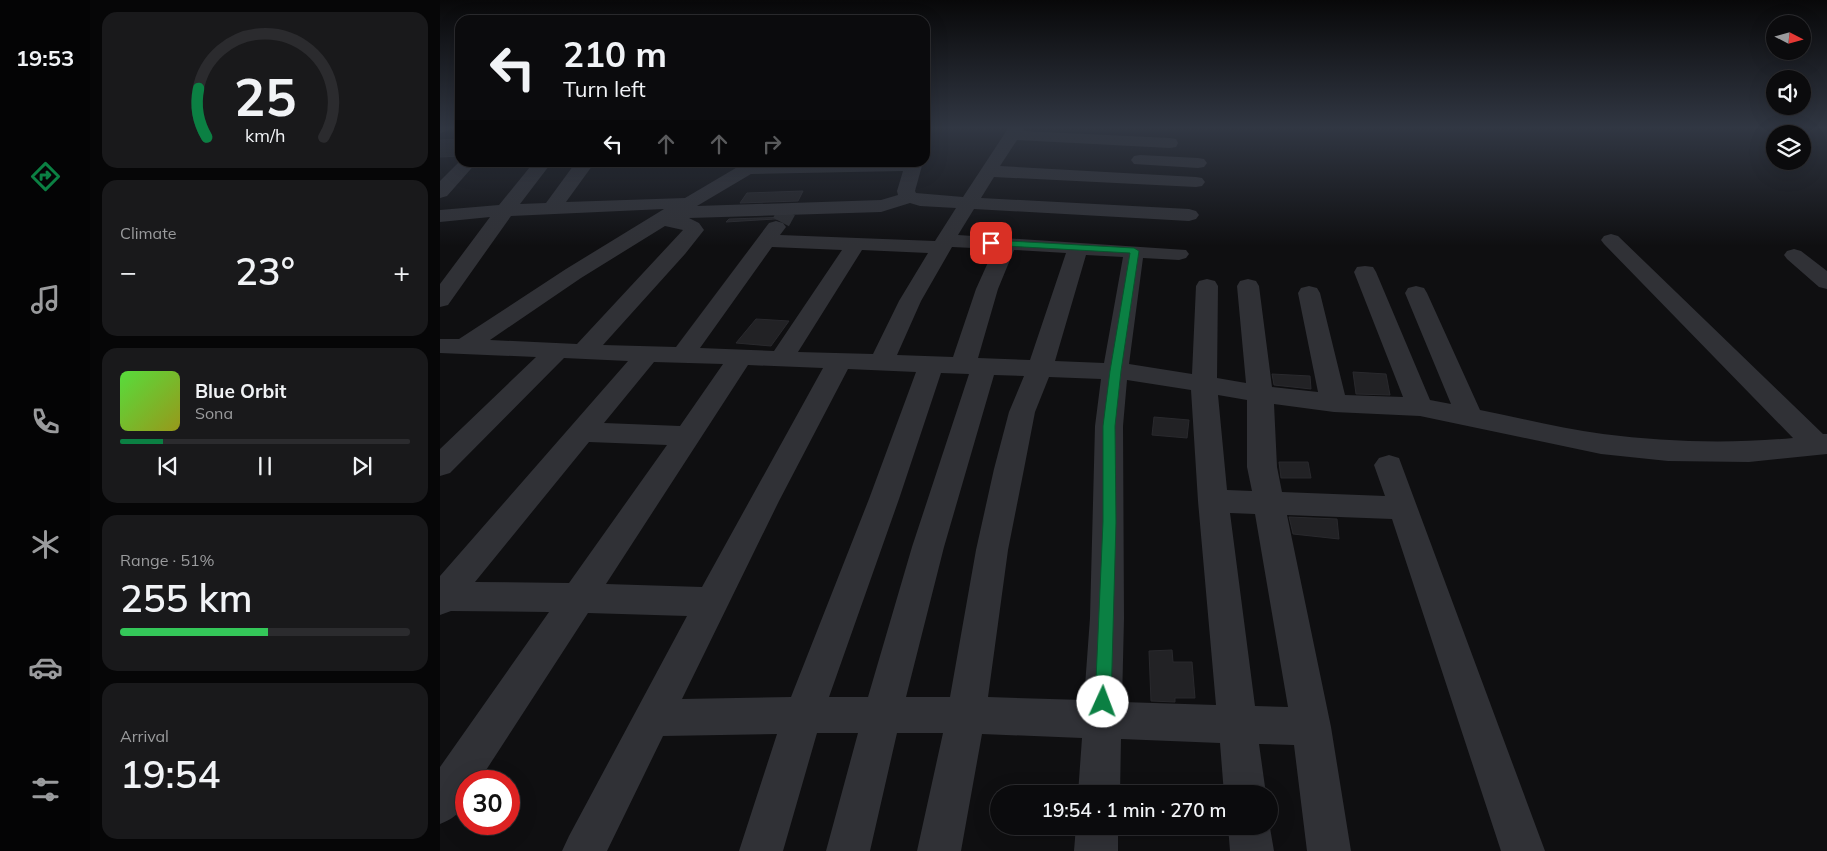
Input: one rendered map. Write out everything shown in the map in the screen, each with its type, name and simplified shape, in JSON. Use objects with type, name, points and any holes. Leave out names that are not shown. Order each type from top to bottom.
[{"type":"street","points":[[440,192],[463,167]]},
{"type":"street","points":[[440,300],[505,210],[540,167]]},
{"type":"street","points":[[551,209],[581,167]]},
{"type":"street","points":[[447,346],[504,319],[673,212],[751,167]]},
{"type":"street","points":[[909,197],[906,191],[913,167]]},
{"type":"street","points":[[881,363],[910,301],[988,171],[994,167]]},
{"type":"street","points":[[988,171],[1196,182]]},
{"type":"street","points":[[440,216],[505,210],[551,209],[786,214],[881,206],[909,197],[1189,215]]},
{"type":"street","points":[[585,350],[678,250],[694,230],[692,226],[686,224],[673,212]]},
{"type":"street","points":[[682,355],[786,214]]},
{"type":"street","points":[[1611,240],[1822,445]]},
{"type":"street","points":[[765,241],[856,244],[1006,244],[1180,254]]},
{"type":"street","points":[[781,359],[856,244]]},
{"type":"street","points":[[761,851],[803,715],[880,508],[959,366],[987,289],[1006,244]]},
{"type":"street","points":[[939,851],[966,715],[992,550],[1022,412],[1040,368],[1078,248]]},
{"type":"street","points":[[1099,785],[1109,522],[1109,426],[1115,371],[1134,251]]},
{"type":"street","points":[[1794,255],[1827,282]]},
{"type":"street","points":[[1365,272],[1420,407]]},
{"type":"street","points":[[1207,286],[1204,384],[1213,501],[1244,785]]},
{"type":"street","points":[[1248,286],[1260,394],[1262,467],[1310,727],[1329,851]]},
{"type":"street","points":[[1310,293],[1334,403]]},
{"type":"street","points":[[1416,293],[1469,416]]},
{"type":"street","points":[[447,346],[1132,372],[1260,394],[1334,403],[1420,407],[1601,444],[1668,451],[1749,452],[1822,445]]},
{"type":"street","points":[[440,466],[559,349]]},
{"type":"street","points":[[441,598],[648,353]]},
{"type":"street","points":[[440,803],[741,358]]},
{"type":"street","points":[[584,851],[712,602],[839,362]]},
{"type":"street","points":[[848,851],[882,716],[966,418],[959,366]]},
{"type":"street","points":[[581,432],[688,436]]},
{"type":"street","points":[[1389,465],[1523,851]]},
{"type":"street","points":[[1213,501],[1403,508]]},
{"type":"street","points":[[441,598],[578,598],[712,602]]},
{"type":"street","points":[[653,718],[803,715],[966,715],[1310,727]]},
{"type":"street","points":[[1096,851],[1097,835]]},
{"type":"street","points":[[1250,835],[1252,851]]},
{"type":"building","points":[[803,191],[798,201],[740,203],[747,193]]},
{"type":"building","points":[[790,217],[788,220],[726,222],[729,219]]},
{"type":"building","points":[[756,319],[789,321],[771,346],[736,343]]},
{"type":"building","points":[[1353,372],[1386,374],[1390,395],[1356,394]]},
{"type":"building","points":[[1272,374],[1310,376],[1311,389],[1274,385]]},
{"type":"building","points":[[1154,417],[1189,420],[1187,438],[1152,435]]},
{"type":"building","points":[[1279,462],[1308,462],[1311,478],[1281,478]]},
{"type":"building","points":[[1289,517],[1337,519],[1339,539],[1293,534]]},
{"type":"building","points":[[1172,650],[1173,662],[1192,662],[1195,698],[1175,698],[1175,702],[1151,701],[1149,651]]},
{"type":"tunnel","points":[[781,222],[787,211]]},
{"type":"route","points":[[991,243],[1134,251],[1115,371],[1109,426],[1107,618],[1103,702]]}]
